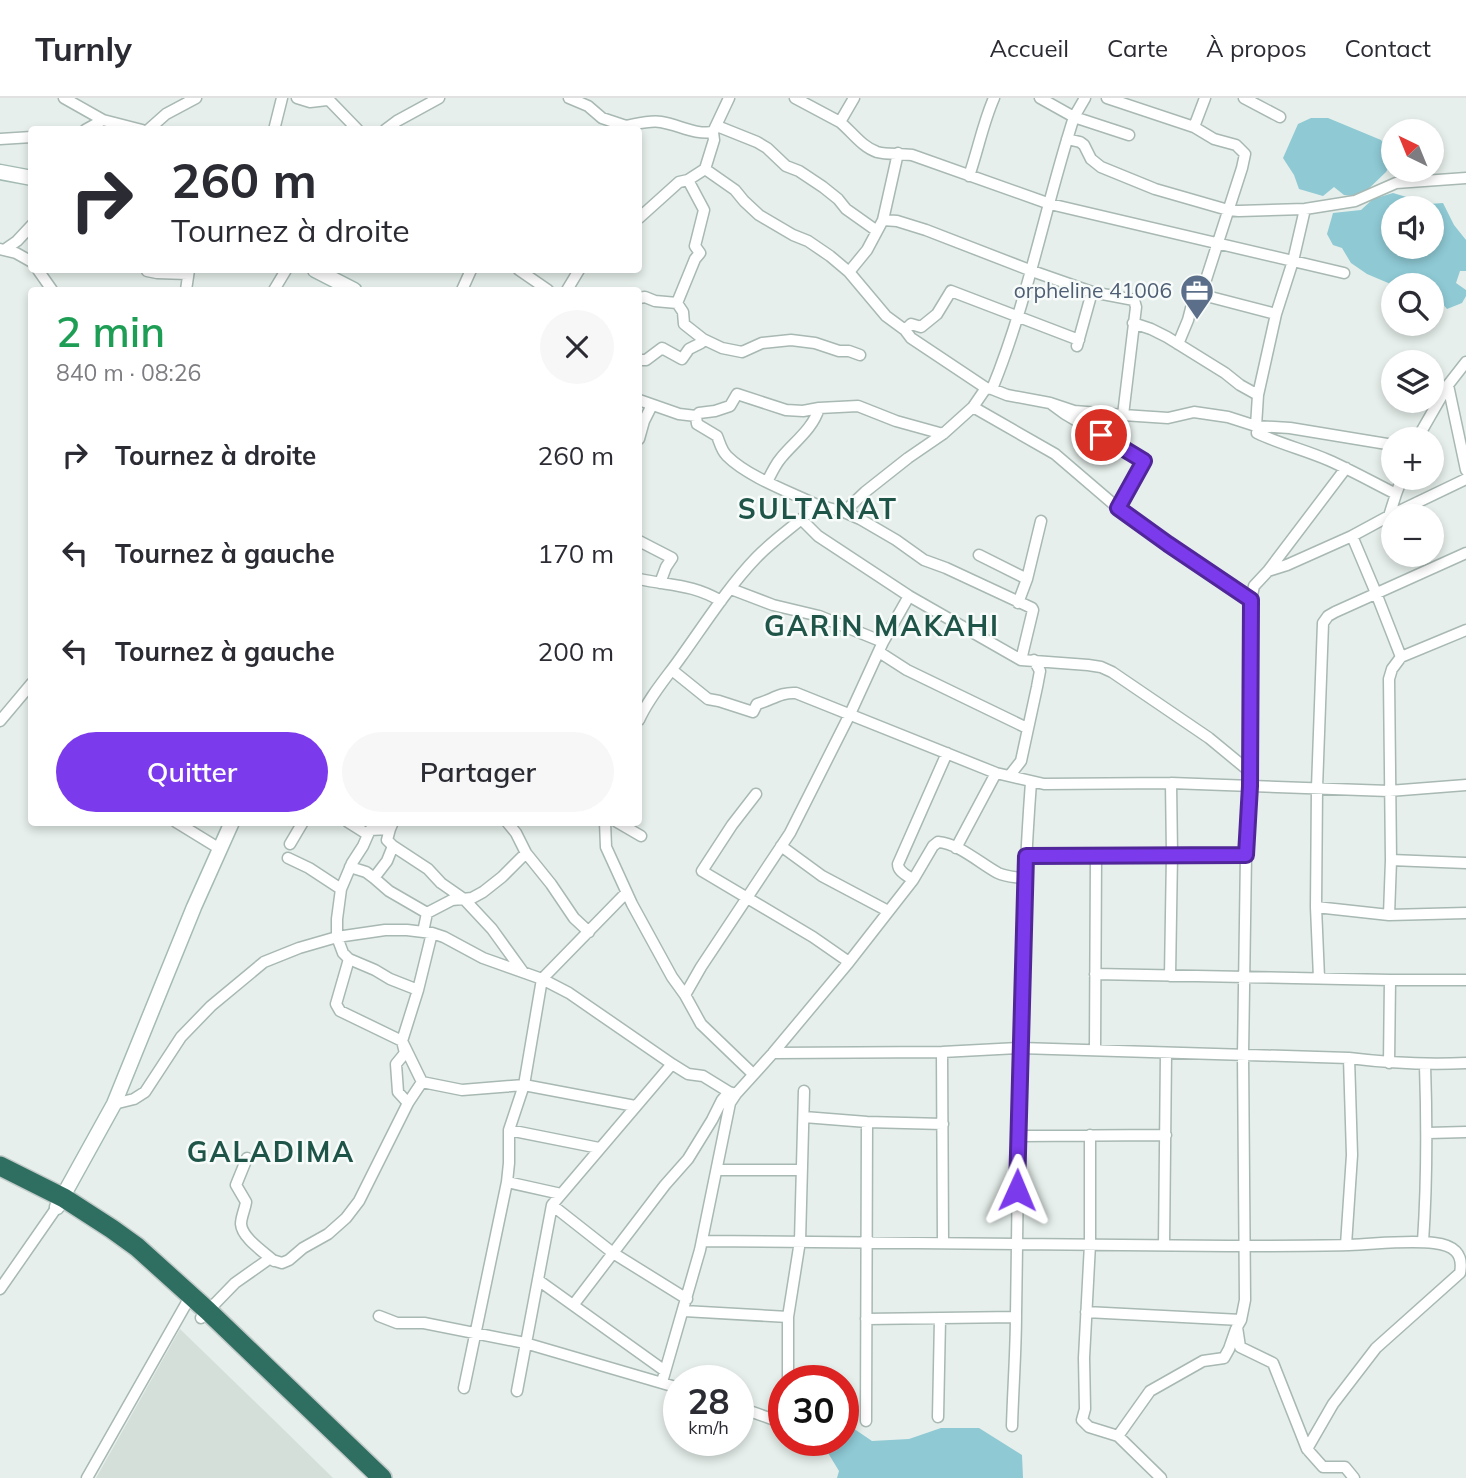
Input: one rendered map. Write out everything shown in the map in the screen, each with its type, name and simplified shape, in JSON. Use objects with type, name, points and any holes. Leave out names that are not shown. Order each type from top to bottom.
[{"type":"highway","points":[[0,1166],[61,1202],[174,1286],[382,1478]]},
{"type":"highway","points":[[0,1178],[61,1202]]},
{"type":"highway","points":[[174,1286],[186,1304],[205,1314],[369,1478]]},
{"type":"street","points":[[64,98],[103,120],[126,126]]},
{"type":"street","points":[[152,126],[166,114],[195,98]]},
{"type":"street","points":[[275,126],[282,98]]},
{"type":"street","points":[[297,98],[310,102],[327,99],[354,126]]},
{"type":"street","points":[[390,126],[439,98]]},
{"type":"street","points":[[569,98],[588,106],[602,118],[622,126]]},
{"type":"street","points":[[642,215],[679,182],[688,180],[705,169],[715,129],[729,98]]},
{"type":"street","points":[[795,98],[840,122],[875,151],[912,155],[1050,204],[1344,273]]},
{"type":"street","points":[[840,122],[854,98]]},
{"type":"street","points":[[969,176],[985,119],[994,98]]},
{"type":"street","points":[[1040,98],[1074,117],[1129,135]]},
{"type":"street","points":[[844,512],[865,492],[943,434],[989,389],[1006,355],[1032,271],[1067,139],[1074,117],[1085,98]]},
{"type":"street","points":[[1107,98],[1194,127],[1214,139],[1237,145],[1245,154],[1201,295]]},
{"type":"street","points":[[1142,110],[1146,98]]},
{"type":"street","points":[[1194,127],[1205,98]]},
{"type":"street","points":[[1244,98],[1280,117]]},
{"type":"street","points":[[92,126],[103,120]]},
{"type":"street","points":[[632,126],[661,122],[702,134],[715,129],[757,142],[786,166],[823,187],[846,209],[877,232]]},
{"type":"street","points":[[0,139],[28,137]]},
{"type":"street","points":[[1067,139],[1084,145],[1091,159],[1101,167],[1155,189],[1228,210],[1305,209],[1355,201],[1395,183],[1466,178]]},
{"type":"street","points":[[849,272],[867,250],[883,220],[898,153]]},
{"type":"street","points":[[705,169],[735,190],[759,215],[830,256],[849,272],[886,316],[911,338],[989,389],[1074,411],[1168,418],[1194,412],[1228,417],[1257,426],[1290,428],[1381,443]]},
{"type":"street","points":[[0,172],[28,177]]},
{"type":"street","points":[[677,303],[700,253],[695,246],[704,210],[688,180]]},
{"type":"street","points":[[1305,209],[1293,261],[1276,314],[1258,396],[1257,433],[1346,468],[1396,494]]},
{"type":"street","points":[[883,220],[897,221],[926,230],[1092,292],[1134,300],[1136,307],[1123,415]]},
{"type":"street","points":[[2,249],[16,241],[28,229]]},
{"type":"street","points":[[2,249],[28,260]]},
{"type":"street","points":[[321,273],[348,287]]},
{"type":"street","points":[[523,273],[544,287]]},
{"type":"street","points":[[905,330],[911,324],[921,327],[937,314],[951,291],[1078,343],[1092,292]]},
{"type":"street","points":[[1178,344],[1195,293],[1276,314]]},
{"type":"street","points":[[642,298],[655,302],[677,303]]},
{"type":"street","points":[[677,303],[683,312],[684,324],[722,348],[742,352],[762,342],[791,340],[815,343],[860,355]]},
{"type":"street","points":[[1133,323],[1151,329],[1178,344],[1258,396]]},
{"type":"street","points":[[642,360],[662,348],[682,359],[689,349],[704,339]]},
{"type":"street","points":[[1424,427],[1448,385],[1466,362]]},
{"type":"street","points":[[1448,385],[1466,470]]},
{"type":"street","points":[[642,401],[679,414],[696,416],[730,406],[737,394],[786,410],[858,407],[895,421],[943,434]]},
{"type":"street","points":[[1050,403],[1144,461],[1118,508]]},
{"type":"street","points":[[642,428],[652,405]]},
{"type":"street","points":[[973,407],[1055,454],[1118,508],[1251,600]]},
{"type":"street","points":[[767,482],[779,460],[810,426],[819,408]]},
{"type":"street","points":[[696,416],[697,424],[717,436],[727,456],[767,482],[817,505],[844,512],[896,540],[924,561],[946,568],[1033,609],[1021,660]]},
{"type":"street","points":[[1118,1436],[1150,1391],[1203,1361],[1224,1358],[1239,1323],[1245,1300],[1243,1055],[1246,855],[1250,786],[1251,600],[1254,586],[1346,468]]},
{"type":"street","points":[[1414,504],[1466,479]]},
{"type":"street","points":[[1393,504],[1398,490]]},
{"type":"street","points":[[642,712],[754,559],[776,538],[803,520],[817,505]]},
{"type":"street","points":[[803,520],[818,536],[909,596],[1021,660],[1088,665],[1112,672],[1179,716],[1249,771]]},
{"type":"street","points":[[1268,571],[1352,536],[1381,520]]},
{"type":"street","points":[[1018,603],[1027,579],[1041,521]]},
{"type":"street","points":[[1352,536],[1401,657]]},
{"type":"street","points":[[642,543],[671,558],[660,583]]},
{"type":"street","points":[[1319,978],[1317,788],[1323,623],[1335,612],[1466,553]]},
{"type":"street","points":[[979,555],[1027,579]]},
{"type":"street","points":[[642,580],[684,586],[705,592],[721,601]]},
{"type":"street","points":[[732,589],[773,605],[819,616],[881,647],[907,670],[1027,727]]},
{"type":"street","points":[[685,995],[800,814],[881,647],[909,596]]},
{"type":"street","points":[[1389,915],[1389,679],[1392,669],[1401,657],[1466,630]]},
{"type":"street","points":[[1010,775],[1021,761],[1040,671],[1034,660]]},
{"type":"street","points":[[671,670],[704,697],[753,712],[757,704],[787,692],[796,693],[996,773],[1044,784],[1171,783],[1389,791],[1466,785]]},
{"type":"street","points":[[0,721],[28,688]]},
{"type":"street","points":[[913,880],[901,872],[898,864],[947,753]]},
{"type":"street","points":[[956,848],[996,773]]},
{"type":"street","points":[[1012,1426],[1020,1048],[1031,782]]},
{"type":"street","points":[[1170,975],[1171,783]]},
{"type":"street","points":[[756,794],[702,871],[813,937],[849,962]]},
{"type":"street","points":[[183,826],[220,849]]},
{"type":"street","points":[[0,1289],[61,1202],[114,1104],[194,907],[230,826]]},
{"type":"street","points":[[290,844],[301,826]]},
{"type":"street","points":[[355,826],[368,834]]},
{"type":"street","points":[[391,826],[370,830],[350,867],[341,889],[337,937],[349,960],[418,990]]},
{"type":"street","points":[[391,826],[387,840],[464,899],[492,929],[523,972]]},
{"type":"street","points":[[510,826],[526,853],[574,918],[589,932]]},
{"type":"street","points":[[605,826],[606,847],[626,893],[672,977],[701,1024],[753,1074]]},
{"type":"street","points":[[624,826],[641,836]]},
{"type":"street","points":[[573,1304],[688,1159],[732,1093],[773,1054],[849,962],[913,880],[933,846],[943,842],[1001,874],[1026,879]]},
{"type":"street","points":[[374,878],[393,846]]},
{"type":"street","points":[[781,846],[822,876],[888,911]]},
{"type":"street","points":[[427,913],[452,900],[472,898],[483,892],[526,853]]},
{"type":"street","points":[[1095,1049],[1096,855]]},
{"type":"street","points":[[1026,856],[1246,855]]},
{"type":"street","points":[[288,858],[341,889]]},
{"type":"street","points":[[1391,860],[1466,863]]},
{"type":"street","points":[[350,867],[366,872],[390,891],[427,913]]},
{"type":"street","points":[[464,1388],[507,1182],[509,1130],[524,1085],[542,979],[626,893]]},
{"type":"street","points":[[1317,908],[1389,915],[1466,913]]},
{"type":"street","points":[[408,1103],[398,1092],[396,1064],[405,1053],[402,1041],[418,990],[427,932],[427,913]]},
{"type":"street","points":[[114,1104],[134,1099],[145,1092],[181,1037],[211,1006],[264,962],[337,937],[385,930],[427,932],[455,942],[482,958],[542,979],[569,993],[688,1074],[703,1076],[732,1093]]},
{"type":"street","points":[[349,960],[335,1004],[340,1011],[402,1041],[422,1082]]},
{"type":"street","points":[[1095,974],[1466,981]]},
{"type":"street","points":[[1389,1063],[1390,980]]},
{"type":"street","points":[[773,1054],[942,1052],[1020,1048],[1349,1058],[1425,1065],[1466,1063]]},
{"type":"street","points":[[942,1052],[943,1243]]},
{"type":"street","points":[[1164,1245],[1166,1053]]},
{"type":"street","points":[[1346,1245],[1352,1155],[1349,1058]]},
{"type":"street","points":[[517,1391],[552,1205],[672,1064]]},
{"type":"street","points":[[1423,1242],[1428,1133],[1425,1065]]},
{"type":"street","points":[[422,1082],[462,1090],[524,1085],[635,1106]]},
{"type":"street","points":[[205,1314],[235,1283],[269,1259],[282,1263],[289,1260],[346,1217],[356,1206],[408,1103],[422,1082]]},
{"type":"street","points":[[788,1365],[788,1317],[800,1241],[804,1091]]},
{"type":"street","points":[[668,1365],[702,1241],[732,1093]]},
{"type":"street","points":[[804,1117],[943,1124]]},
{"type":"street","points":[[866,1421],[867,1122]]},
{"type":"street","points":[[509,1130],[599,1148]]},
{"type":"street","points":[[1428,1133],[1466,1132]]},
{"type":"street","points":[[1090,1135],[1090,1244],[1084,1358],[1085,1409],[1082,1420],[1088,1427],[1118,1436],[1161,1478]]},
{"type":"street","points":[[1018,1136],[1166,1135]]},
{"type":"street","points":[[247,1158],[236,1185],[246,1202],[241,1222],[243,1233],[274,1261]]},
{"type":"street","points":[[717,1171],[801,1170]]},
{"type":"street","points":[[507,1182],[561,1194]]},
{"type":"street","points":[[552,1205],[686,1305],[788,1317]]},
{"type":"street","points":[[702,1241],[1245,1246],[1423,1242],[1447,1245],[1455,1250],[1462,1264],[1460,1273],[1376,1348],[1334,1404],[1307,1449]]},
{"type":"street","points":[[538,1280],[573,1304],[663,1376]]},
{"type":"street","points":[[87,1478],[186,1304]]},
{"type":"street","points":[[1086,1312],[1239,1323]]},
{"type":"street","points":[[379,1316],[397,1323],[424,1323],[525,1343],[663,1377]]},
{"type":"street","points":[[866,1319],[1016,1317]]},
{"type":"street","points":[[938,1417],[940,1319]]},
{"type":"street","points":[[1239,1323],[1240,1347],[1273,1363],[1307,1449],[1323,1467],[1345,1467],[1354,1478]]},
{"type":"shaded area","points":[[180,1329],[278,1424],[333,1478],[96,1478]]},
{"type":"water","points":[[1311,118],[1328,118],[1381,140],[1381,177],[1360,197],[1344,195],[1334,187],[1323,196],[1299,189],[1283,158],[1298,124]]},
{"type":"water","points":[[1381,197],[1381,259],[1444,259],[1444,205],[1454,225],[1466,240],[1466,271],[1460,271],[1456,283],[1466,290],[1462,303],[1447,309],[1444,305],[1444,273],[1381,273],[1381,280],[1351,263],[1342,248],[1333,245],[1327,234],[1333,213],[1361,210],[1373,199]]},
{"type":"water","points":[[941,1428],[979,1428],[1022,1455],[1023,1478],[837,1478],[839,1471],[830,1456],[859,1456],[859,1432],[872,1441],[909,1439]]},
{"type":"place","name":"orpheline 41006","points":[[1197,321]]},
{"type":"district","name":"SULTANAT","points":[[818,509]]},
{"type":"district","name":"GARIN MAKAHI","points":[[882,626]]},
{"type":"district","name":"GALADIMA","points":[[271,1152]]},
{"type":"route","points":[[1017,1190],[1026,856],[1246,855],[1250,786],[1251,600],[1118,508],[1144,461],[1101,435]]}]
